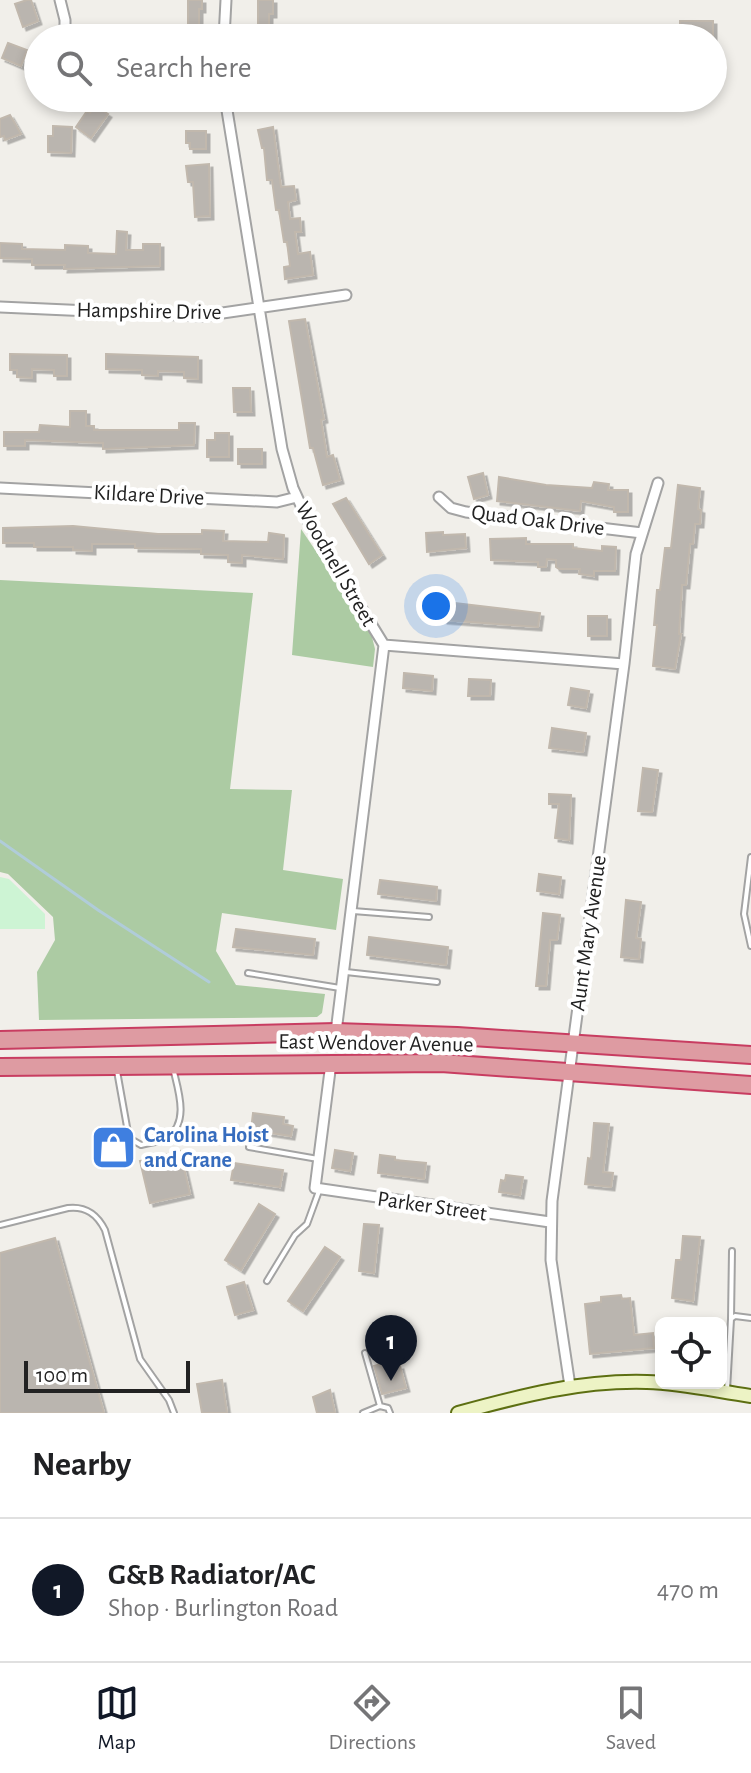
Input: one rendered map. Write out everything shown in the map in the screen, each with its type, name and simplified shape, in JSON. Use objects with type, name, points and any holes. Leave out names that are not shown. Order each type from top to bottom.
[{"type":"highway","name":"East Wendover Avenue","points":[[0,1040],[336,1032],[751,1055]]},
{"type":"highway","name":"East Wendover Avenue","points":[[0,1067],[441,1063],[751,1085]]},
{"type":"main road","points":[[458,1413],[510,1405],[570,1386],[648,1382],[751,1396]]},
{"type":"street","points":[[60,0],[65,24]]},
{"type":"street","points":[[225,24],[226,0]]},
{"type":"street","name":"Woodnell Street","points":[[227,112],[282,449],[309,523],[384,645],[336,1032]]},
{"type":"street","name":"Hampshire Drive","points":[[0,307],[202,316],[346,295]]},
{"type":"street","name":"Aunt Mary Avenue","points":[[570,1386],[551,1260],[550,1222],[624,664],[632,576],[658,483]]},
{"type":"street","name":"Kildare Drive","points":[[0,488],[277,502],[297,497]]},
{"type":"street","name":"Quad Oak Drive","points":[[439,497],[451,508],[466,512],[642,533]]},
{"type":"street","points":[[384,645],[624,664]]},
{"type":"street","points":[[317,1189],[331,1063]]},
{"type":"street","name":"Parker Street","points":[[317,1189],[550,1222]]},
{"type":"lane","points":[[751,857],[744,914],[751,946]]},
{"type":"lane","points":[[351,911],[429,917]]},
{"type":"lane","points":[[343,972],[437,982]]},
{"type":"lane","points":[[248,973],[341,988]]},
{"type":"lane","points":[[116,1065],[129,1138],[141,1145],[166,1139],[176,1128],[181,1100],[172,1064]]},
{"type":"lane","points":[[249,1147],[318,1159]]},
{"type":"lane","points":[[267,1281],[295,1235],[307,1224],[317,1189]]},
{"type":"lane","points":[[0,1225],[78,1206],[94,1214],[105,1230],[140,1359],[169,1400],[174,1413]]},
{"type":"lane","points":[[727,1392],[732,1251]]},
{"type":"lane","points":[[731,1319],[735,1316],[751,1318]]},
{"type":"lane","points":[[365,1353],[380,1406]]},
{"type":"lane","points":[[363,1413],[380,1406],[388,1408],[390,1413]]},
{"type":"green space","points":[[301,529],[371,633],[375,649],[373,667],[292,655]]},
{"type":"green space","points":[[0,580],[253,593],[230,789],[292,790],[283,870],[343,879],[336,930],[222,913],[216,951],[236,985],[325,994],[322,1013],[317,1017],[39,1020],[37,972],[55,940],[53,917],[8,874],[0,872]]},
{"type":"green space","points":[[0,877],[9,879],[45,914],[45,929],[0,929]]},
{"type":"building","points":[[31,0],[38,21],[24,24],[23,27],[15,4]]},
{"type":"building","points":[[188,0],[202,0],[199,24],[188,24]]},
{"type":"building","points":[[258,0],[273,0],[269,24],[258,24]]},
{"type":"building","points":[[680,21],[713,21],[713,24],[680,24]]},
{"type":"building","points":[[8,43],[24,49],[21,66],[2,58]]},
{"type":"building","points":[[86,112],[108,114],[91,138],[76,127]]},
{"type":"building","points":[[10,115],[21,134],[5,140],[4,136],[0,137],[0,119]]},
{"type":"building","points":[[53,126],[72,127],[71,153],[48,152],[48,136],[53,136]]},
{"type":"building","points":[[273,127],[281,187],[294,186],[296,200],[288,202],[290,219],[300,218],[301,232],[295,232],[298,254],[310,252],[313,275],[285,279],[284,267],[290,266],[287,242],[284,242],[279,210],[276,210],[272,180],[267,180],[264,148],[258,130]]},
{"type":"building","points":[[186,131],[206,131],[206,149],[190,149],[190,143],[186,143]]},
{"type":"building","points":[[209,164],[210,216],[195,217],[193,182],[188,182],[186,166]]},
{"type":"building","points":[[117,231],[127,232],[126,250],[143,250],[143,244],[160,244],[160,266],[64,269],[65,265],[32,265],[32,259],[0,258],[0,243],[22,244],[22,249],[65,250],[65,245],[88,246],[88,253],[116,254]]},
{"type":"building","points":[[305,319],[324,419],[321,420],[327,457],[333,455],[340,480],[323,485],[313,448],[310,448],[289,321]]},
{"type":"building","points":[[10,354],[67,355],[67,376],[54,376],[54,370],[32,369],[32,378],[17,377],[17,370],[10,370]]},
{"type":"building","points":[[106,354],[198,357],[198,379],[184,378],[184,372],[158,371],[158,376],[142,375],[142,370],[106,369]]},
{"type":"building","points":[[233,388],[250,388],[251,412],[234,412]]},
{"type":"building","points":[[70,411],[86,411],[86,426],[94,426],[94,430],[179,430],[179,423],[195,423],[194,445],[103,449],[103,443],[25,440],[25,446],[4,446],[4,432],[39,432],[40,425],[70,427]]},
{"type":"building","points":[[215,433],[229,433],[229,457],[207,457],[207,440],[215,440]]},
{"type":"building","points":[[238,449],[262,449],[262,464],[238,464]]},
{"type":"building","points":[[483,473],[488,495],[474,499],[468,477]]},
{"type":"building","points":[[499,477],[546,485],[592,488],[594,482],[609,484],[608,490],[628,490],[628,512],[614,512],[614,507],[581,501],[580,511],[497,501]]},
{"type":"building","points":[[678,485],[700,488],[698,509],[701,510],[700,524],[695,524],[693,544],[690,544],[686,585],[682,585],[681,634],[675,669],[653,666],[657,590],[660,590],[665,548],[671,548]]},
{"type":"building","points":[[346,498],[382,555],[369,564],[333,504]]},
{"type":"building","points":[[73,526],[158,534],[224,531],[223,541],[268,542],[269,533],[284,535],[283,559],[242,555],[242,563],[228,562],[228,555],[201,554],[201,549],[135,548],[135,544],[92,544],[92,551],[73,550],[73,547],[34,547],[34,543],[3,543],[3,528]]},
{"type":"building","points":[[443,532],[443,535],[465,534],[466,548],[427,552],[426,533]]},
{"type":"building","points":[[526,538],[526,544],[573,544],[573,548],[602,551],[602,546],[616,547],[615,571],[594,571],[594,576],[579,574],[580,569],[559,569],[556,560],[547,559],[546,567],[538,567],[538,562],[491,560],[490,539]]},
{"type":"building","points":[[446,602],[540,613],[538,627],[444,620]]},
{"type":"building","points":[[588,616],[607,616],[607,636],[588,636]]},
{"type":"building","points":[[404,673],[433,676],[432,691],[403,688]]},
{"type":"building","points":[[469,679],[491,680],[490,696],[468,696]]},
{"type":"building","points":[[571,688],[589,691],[586,708],[568,705]]},
{"type":"building","points":[[552,728],[586,733],[583,752],[549,748]]},
{"type":"building","points":[[643,768],[658,770],[652,812],[638,811]]},
{"type":"building","points":[[549,794],[571,795],[569,840],[555,838],[559,804],[549,804]]},
{"type":"building","points":[[539,874],[561,877],[559,894],[537,891]]},
{"type":"building","points":[[380,880],[437,887],[436,901],[378,894]]},
{"type":"building","points":[[626,900],[641,902],[636,938],[641,939],[639,959],[621,957]]},
{"type":"building","points":[[543,913],[560,915],[557,940],[550,940],[546,986],[536,986]]},
{"type":"building","points":[[236,929],[315,939],[313,955],[233,947]]},
{"type":"building","points":[[369,937],[448,947],[446,965],[367,955]]},
{"type":"building","points":[[253,1113],[284,1117],[283,1124],[293,1126],[291,1136],[251,1130]]},
{"type":"building","points":[[594,1123],[609,1124],[603,1172],[613,1173],[611,1187],[585,1184]]},
{"type":"building","points":[[335,1150],[353,1153],[350,1171],[332,1168]]},
{"type":"building","points":[[180,1151],[190,1194],[150,1203],[140,1161]]},
{"type":"building","points":[[380,1155],[426,1163],[424,1179],[378,1173]]},
{"type":"building","points":[[234,1163],[283,1170],[280,1187],[231,1180]]},
{"type":"building","points":[[506,1175],[523,1177],[520,1195],[499,1192],[501,1180],[505,1181]]},
{"type":"building","points":[[259,1204],[275,1214],[241,1270],[225,1260]]},
{"type":"building","points":[[364,1224],[379,1225],[374,1273],[359,1271]]},
{"type":"building","points":[[683,1236],[700,1237],[693,1301],[672,1298],[676,1260],[681,1260]]},
{"type":"building","points":[[55,1238],[104,1413],[0,1413],[0,1253]]},
{"type":"building","points":[[325,1247],[340,1257],[303,1311],[288,1301]]},
{"type":"building","points":[[244,1282],[253,1310],[235,1315],[227,1287]]},
{"type":"building","points":[[621,1295],[622,1299],[630,1298],[634,1335],[653,1333],[654,1348],[590,1354],[585,1304],[601,1302],[601,1297]]},
{"type":"building","points":[[392,1361],[394,1368],[400,1366],[406,1388],[382,1394],[374,1366]]},
{"type":"building","points":[[222,1380],[227,1413],[202,1413],[197,1384]]},
{"type":"building","points":[[330,1390],[335,1413],[317,1413],[313,1397]]},
{"type":"waterway","points":[[0,841],[209,982]]},
{"type":"place","name":"Carolina Hoist and Crane","points":[[113,1148]]},
{"type":"place","name":"G&B Radiator/AC","points":[[391,1381]]}]
